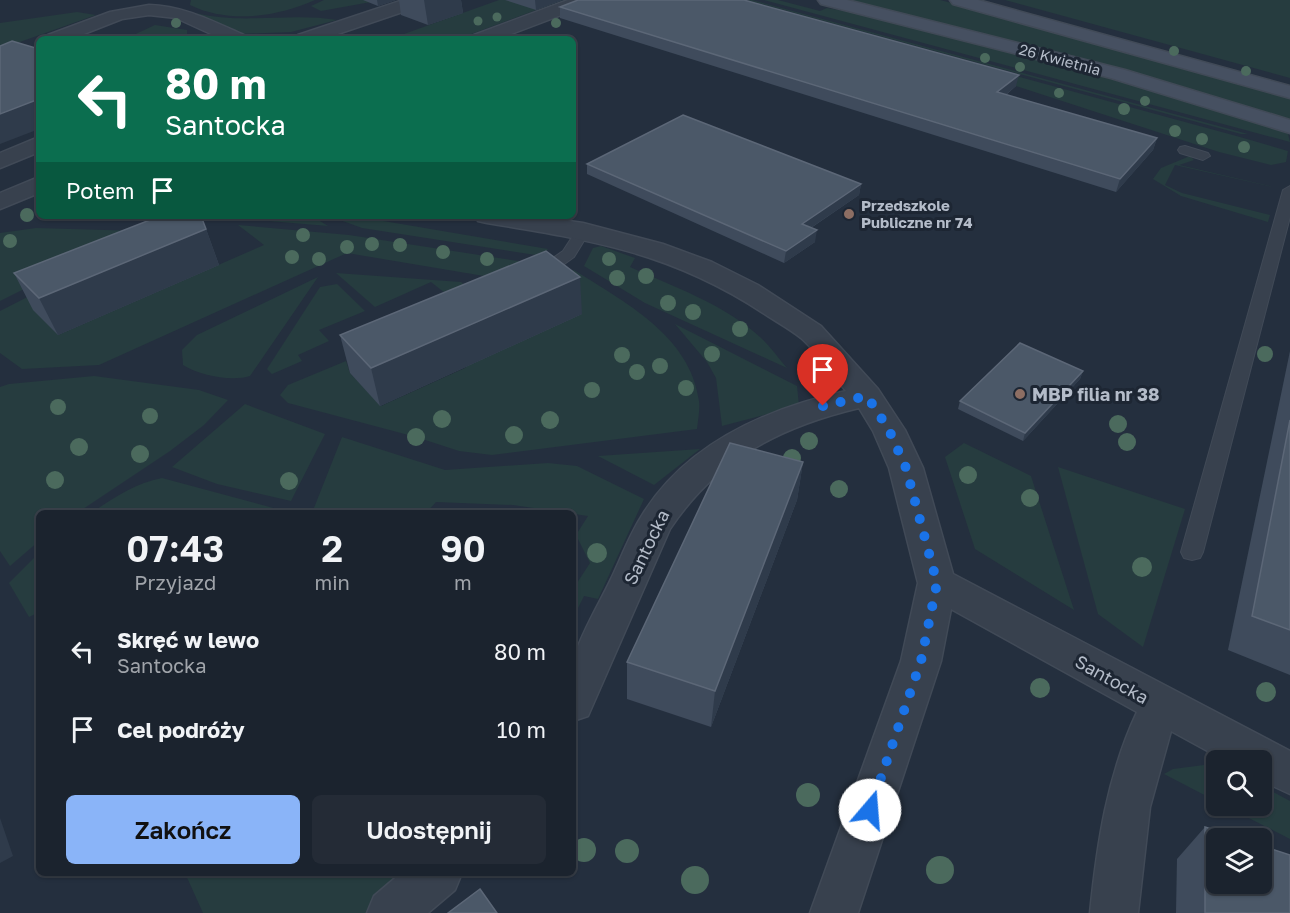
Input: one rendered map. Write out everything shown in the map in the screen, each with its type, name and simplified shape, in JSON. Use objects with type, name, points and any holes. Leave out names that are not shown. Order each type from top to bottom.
[{"type":"street","points":[[314,36],[420,0]]},
{"type":"street","points":[[488,36],[584,0]]},
{"type":"street","name":"26 Kwietnia","points":[[827,0],[1118,74],[1290,127]]},
{"type":"street","name":"26 Kwietnia","points":[[959,0],[1290,92]]},
{"type":"street","points":[[62,36],[110,16],[138,9],[178,13],[230,36]]},
{"type":"street","points":[[0,161],[36,145]]},
{"type":"street","points":[[0,202],[36,185]]},
{"type":"street","points":[[506,219],[583,231],[654,249],[703,268],[772,305],[811,332],[867,396],[889,430],[906,468],[937,583],[921,661],[834,913]]},
{"type":"street","name":"Santocka","points":[[576,696],[654,525],[665,506],[689,478],[760,429],[803,412],[867,396]]},
{"type":"street","name":"Santocka","points":[[937,583],[1290,774]]},
{"type":"street","name":"Santocka","points":[[1114,913],[1131,793],[1139,757],[1161,706]]},
{"type":"street","points":[[391,913],[434,876]]},
{"type":"lane","points":[[1185,150],[1203,156]]},
{"type":"lane","points":[[1192,552],[1290,189]]},
{"type":"lane","points":[[527,281],[570,254],[583,231]]},
{"type":"green space","points":[[191,0],[315,0],[285,11],[237,16],[205,11],[190,5]]},
{"type":"green space","points":[[324,0],[382,0],[321,11],[311,6]]},
{"type":"green space","points":[[499,0],[563,0],[466,36],[398,36]]},
{"type":"green space","points":[[705,0],[736,0],[1240,137],[1288,151],[1286,162],[1271,165],[1219,152],[1016,86]]},
{"type":"green space","points":[[747,0],[752,0],[1248,134],[1241,134]]},
{"type":"green space","points":[[764,0],[778,0],[820,11],[827,8],[873,16],[1067,66],[1275,128],[1288,134],[1290,142]]},
{"type":"green space","points":[[844,0],[940,0],[1044,27],[1290,98],[1290,120],[1122,70]]},
{"type":"green space","points":[[1005,0],[1290,0],[1290,78]]},
{"type":"green space","points":[[77,12],[96,15],[0,49],[0,23]]},
{"type":"green space","points":[[196,13],[231,18],[302,17],[337,20],[291,32],[239,34]]},
{"type":"green space","points":[[155,25],[187,30],[187,36],[131,36]]},
{"type":"green space","points":[[1190,156],[1194,160],[1179,165],[1278,188],[1175,165],[1165,185],[1182,193],[1270,215],[1268,222],[1181,196],[1153,179],[1161,168]]},
{"type":"green space","points":[[246,219],[317,219],[328,226]]},
{"type":"green space","points":[[337,219],[372,219],[548,249],[542,256],[362,228]]},
{"type":"green space","points":[[238,225],[349,235],[525,262],[490,277],[347,253],[99,365],[22,369],[0,353],[0,311],[57,282],[58,335],[264,245]]},
{"type":"green space","points":[[36,228],[140,231],[0,301],[0,233]]},
{"type":"green space","points":[[601,246],[635,258],[630,267],[698,297],[731,315],[760,337],[787,368],[645,303],[584,266],[593,248]]},
{"type":"green space","points":[[574,270],[652,323],[683,357],[693,378],[699,401],[697,429],[492,455],[459,451],[416,437],[288,403],[280,395],[288,385],[346,361],[350,373],[381,406],[465,368],[544,284]]},
{"type":"green space","points":[[336,273],[461,282],[465,285],[445,293],[431,282],[375,307]]},
{"type":"green space","points":[[318,277],[250,376],[234,378],[215,376],[183,365],[182,350],[197,335]]},
{"type":"green space","points":[[337,284],[365,311],[319,330],[329,341],[298,355],[302,361],[272,374],[267,369],[320,287]]},
{"type":"green space","points":[[675,324],[797,386],[799,406],[722,426],[716,378],[707,362]]},
{"type":"green space","points":[[94,376],[199,390],[228,400],[204,425],[170,451],[82,510],[36,510],[36,544],[10,566],[0,551],[0,387],[9,384]]},
{"type":"green space","points":[[245,404],[325,434],[291,501],[217,484],[172,467]]},
{"type":"green space","points":[[342,437],[445,470],[548,463],[577,466],[644,499],[598,599],[584,596],[576,612],[576,584],[590,563],[576,535],[588,516],[576,514],[576,510],[436,502],[429,510],[313,510]]},
{"type":"green space","points":[[964,443],[1031,476],[1074,610],[975,549],[945,457]]},
{"type":"green space","points":[[700,449],[654,485],[598,456]]},
{"type":"green space","points":[[1058,467],[1185,509],[1143,647],[1098,614]]},
{"type":"green space","points":[[162,478],[281,510],[96,510],[134,487]]},
{"type":"green space","points":[[36,556],[36,614],[29,617],[9,583]]},
{"type":"green space","points":[[1206,765],[1206,796],[1164,774],[1173,769]]},
{"type":"green space","points":[[1272,791],[1290,801],[1290,839],[1245,816],[1272,816]]},
{"type":"green space","points":[[186,876],[410,876],[366,913],[203,913]]},
{"type":"building","points":[[578,0],[744,0],[1019,75],[997,92],[1157,138],[1120,179],[560,7]]},
{"type":"building","points":[[12,41],[36,48],[36,100],[0,114],[0,46]]},
{"type":"building","points":[[683,115],[861,184],[802,224],[817,230],[786,251],[587,164]]},
{"type":"building","points":[[152,219],[202,219],[206,229],[39,298],[14,273]]},
{"type":"building","points":[[546,251],[580,277],[371,368],[340,335]]},
{"type":"building","name":"MBP filia nr 38","points":[[1020,343],[1083,371],[1025,433],[960,401]]},
{"type":"building","points":[[1290,420],[1290,630],[1252,616]]},
{"type":"building","points":[[730,443],[803,462],[715,691],[627,662]]},
{"type":"building","points":[[1205,827],[1208,828],[1206,828],[1206,894],[1272,894],[1272,849],[1290,855],[1290,913],[1205,913]]},
{"type":"building","points":[[480,889],[497,913],[448,913]]},
{"type":"place","name":"Przedszkole Publiczne nr 74","points":[[849,214]]},
{"type":"place","name":"MBP filia nr 38","points":[[1020,394]]},
{"type":"route","points":[[823,406],[867,396],[889,430],[906,468],[937,583],[921,661],[870,810]]}]
